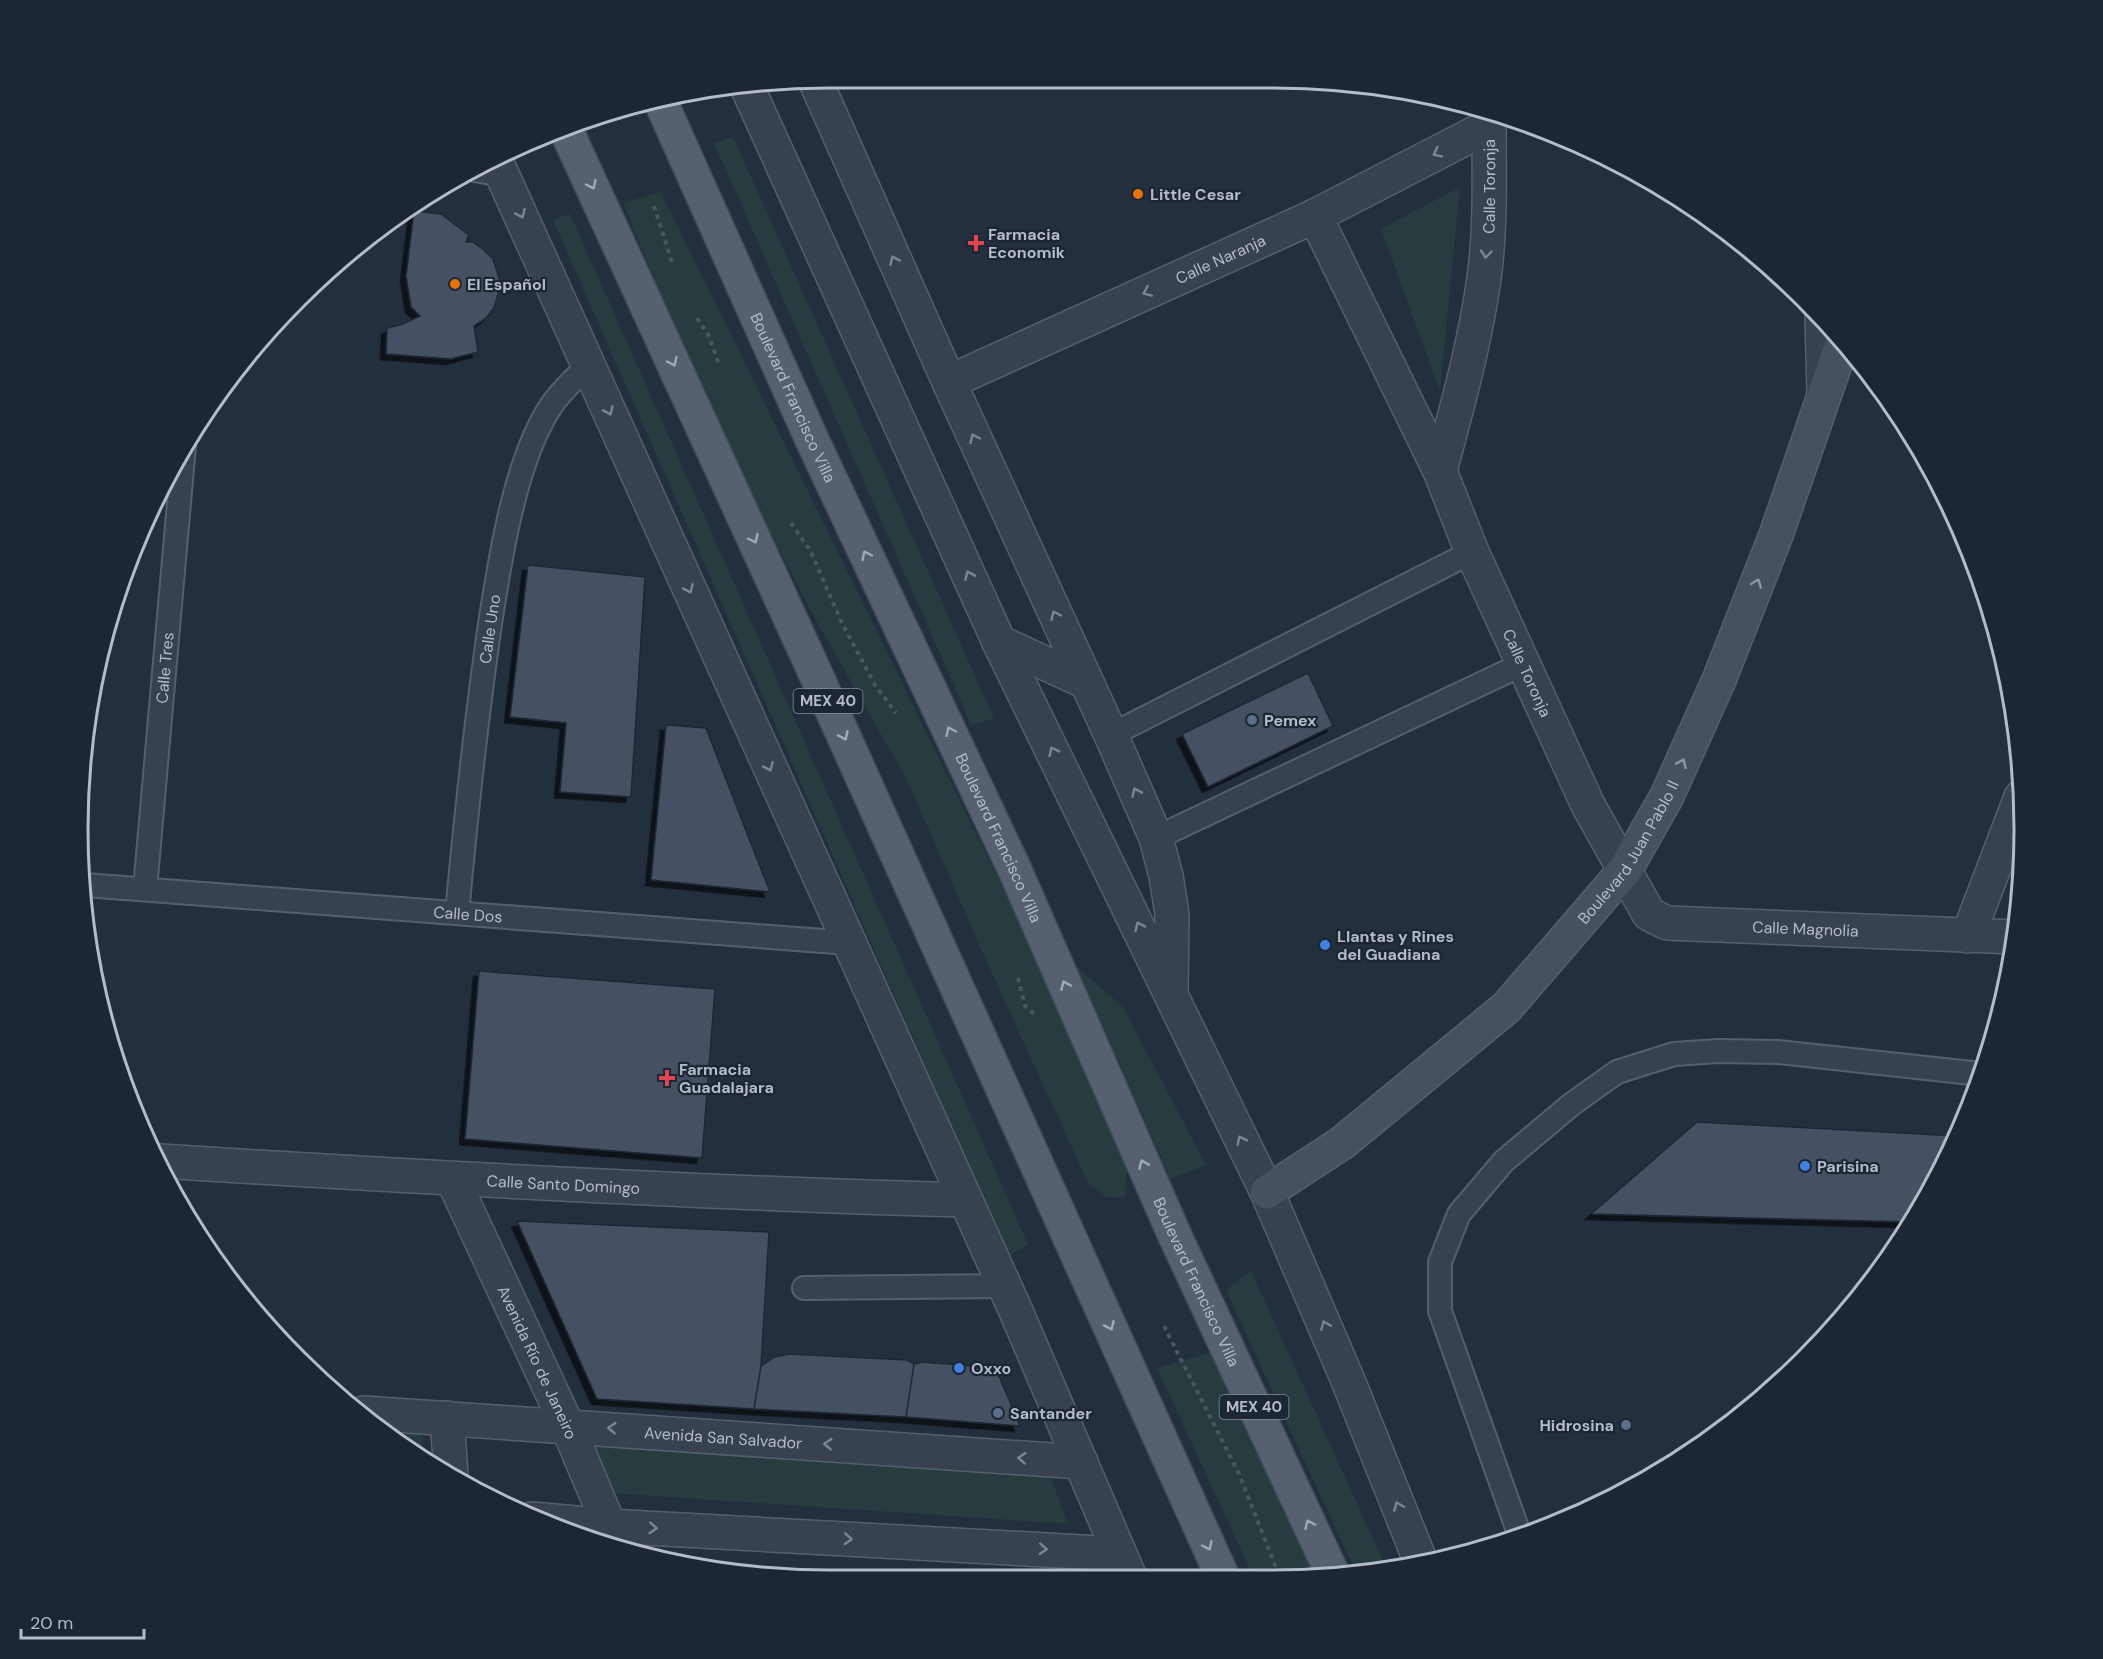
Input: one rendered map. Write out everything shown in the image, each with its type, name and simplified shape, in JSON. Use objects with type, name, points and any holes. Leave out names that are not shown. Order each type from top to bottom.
[{"type":"main road","name":"Boulevard Francisco Villa","points":[[664,108],[813,442],[1014,868],[1175,1236],[1330,1568]]},
{"type":"main road","name":"MEX 40","points":[[569,136],[808,657],[1219,1570]]},
{"type":"main road","name":"Boulevard Juan Pablo II","points":[[1267,1192],[1342,1143],[1507,1007],[1625,870],[1667,796],[1719,680],[1776,535],[1840,352]]},
{"type":"street","points":[[819,88],[1156,838],[1166,876],[1172,914],[1171,992]]},
{"type":"street","points":[[750,93],[999,642],[1267,1192],[1347,1378],[1418,1556]]},
{"type":"street","name":"Calle Naranja","points":[[949,382],[1315,216],[1486,120]]},
{"type":"street","name":"Calle Toronja","points":[[1440,471],[1472,349],[1484,277],[1489,223],[1488,121]]},
{"type":"street","points":[[492,170],[588,366],[1004,1286],[1125,1567],[614,1537]]},
{"type":"street","name":"Calle Toronja","points":[[1315,216],[1440,471],[1472,552],[1588,805],[1625,870]]},
{"type":"street","points":[[1822,332],[1824,394]]},
{"type":"street","points":[[999,642],[1086,682]]},
{"type":"street","points":[[1968,936],[2014,816]]},
{"type":"street","name":"Calle Magnolia","points":[[1625,870],[1649,914],[1667,923],[2006,937]]},
{"type":"street","name":"Calle Santo Domingo","points":[[167,1161],[453,1180],[757,1195],[965,1200]]},
{"type":"street","name":"Avenida Río de Janeiro","points":[[453,1180],[567,1425],[614,1537]]},
{"type":"street","name":"Avenida San Salvador","points":[[374,1414],[567,1425],[1081,1462]]},
{"type":"street","points":[[447,1418],[450,1466]]},
{"type":"lane","name":"Calle Uno","points":[[456,913],[476,718],[497,581],[509,522],[521,475],[535,436],[551,406],[588,366]]},
{"type":"lane","name":"Calle Tres","points":[[145,889],[182,471]]},
{"type":"lane","points":[[1111,735],[1472,552]]},
{"type":"lane","points":[[1156,838],[1523,664]]},
{"type":"lane","name":"Calle Dos","points":[[91,885],[849,943]]},
{"type":"lane","points":[[1517,1529],[1440,1311],[1440,1262],[1459,1214],[1504,1161],[1572,1104],[1617,1072],[1674,1054],[1718,1051],[1778,1053],[1973,1073]]},
{"type":"lane","points":[[804,1288],[1004,1286]]},
{"type":"path","points":[[654,206],[675,272]]},
{"type":"path","points":[[691,308],[710,336],[722,375]]},
{"type":"path","points":[[786,514],[811,552],[841,621],[875,685],[901,721]]},
{"type":"path","points":[[1016,973],[1025,1006],[1039,1018]]},
{"type":"path","points":[[1164,1326],[1239,1474],[1277,1570]]},
{"type":"green space","points":[[733,137],[994,718],[972,726],[714,143]]},
{"type":"green space","points":[[1460,187],[1440,391],[1381,229]]},
{"type":"green space","points":[[661,192],[1049,982],[1127,1165],[1125,1197],[1106,1197],[1088,1183],[907,780],[813,615],[713,421],[623,203]]},
{"type":"green space","points":[[570,214],[1028,1244],[1009,1256],[553,220]]},
{"type":"green space","points":[[1077,967],[1123,1007],[1206,1165],[1171,1179]]},
{"type":"green space","points":[[1251,1271],[1384,1562],[1353,1566],[1226,1290]]},
{"type":"green space","points":[[1212,1352],[1312,1569],[1250,1570],[1157,1368]]},
{"type":"green space","points":[[397,1431],[423,1432],[422,1449]]},
{"type":"green space","points":[[592,1443],[1049,1473],[1068,1524],[611,1493]]},
{"type":"building","points":[[420,212],[441,214],[469,235],[466,242],[473,242],[493,259],[501,284],[494,308],[486,318],[474,326],[478,352],[451,359],[386,354],[387,328],[420,316],[411,307],[406,276],[413,216]]},
{"type":"building","points":[[528,565],[645,577],[631,797],[560,792],[566,723],[510,717]]},
{"type":"building","points":[[1308,673],[1333,726],[1208,787],[1182,734]]},
{"type":"building","points":[[666,725],[706,728],[770,892],[651,880]]},
{"type":"building","points":[[479,971],[715,989],[702,1158],[465,1139]]},
{"type":"building","points":[[1697,1122],[1948,1136],[1902,1222],[1591,1214]]},
{"type":"building","points":[[517,1221],[769,1232],[761,1366],[754,1409],[597,1399]]},
{"type":"building","points":[[790,1354],[907,1360],[914,1364],[906,1417],[754,1409],[761,1366],[774,1357]]},
{"type":"building","points":[[923,1362],[973,1366],[999,1376],[1020,1426],[906,1417],[914,1364]]},
{"type":"place","name":"Little Cesar","points":[[1138,194]]},
{"type":"place","name":"Farmacia Economik","points":[[976,243]]},
{"type":"place","name":"El Español","points":[[455,284]]},
{"type":"place","name":"Pemex","points":[[1252,720]]},
{"type":"place","name":"Llantas y Rines del Guadiana","points":[[1325,945]]},
{"type":"place","name":"Farmacia Guadalajara","points":[[667,1078]]},
{"type":"place","name":"Parisina","points":[[1805,1166]]},
{"type":"place","name":"Oxxo","points":[[959,1368]]},
{"type":"place","name":"Santander","points":[[998,1413]]},
{"type":"place","name":"Hidrosina","points":[[1626,1425]]}]
